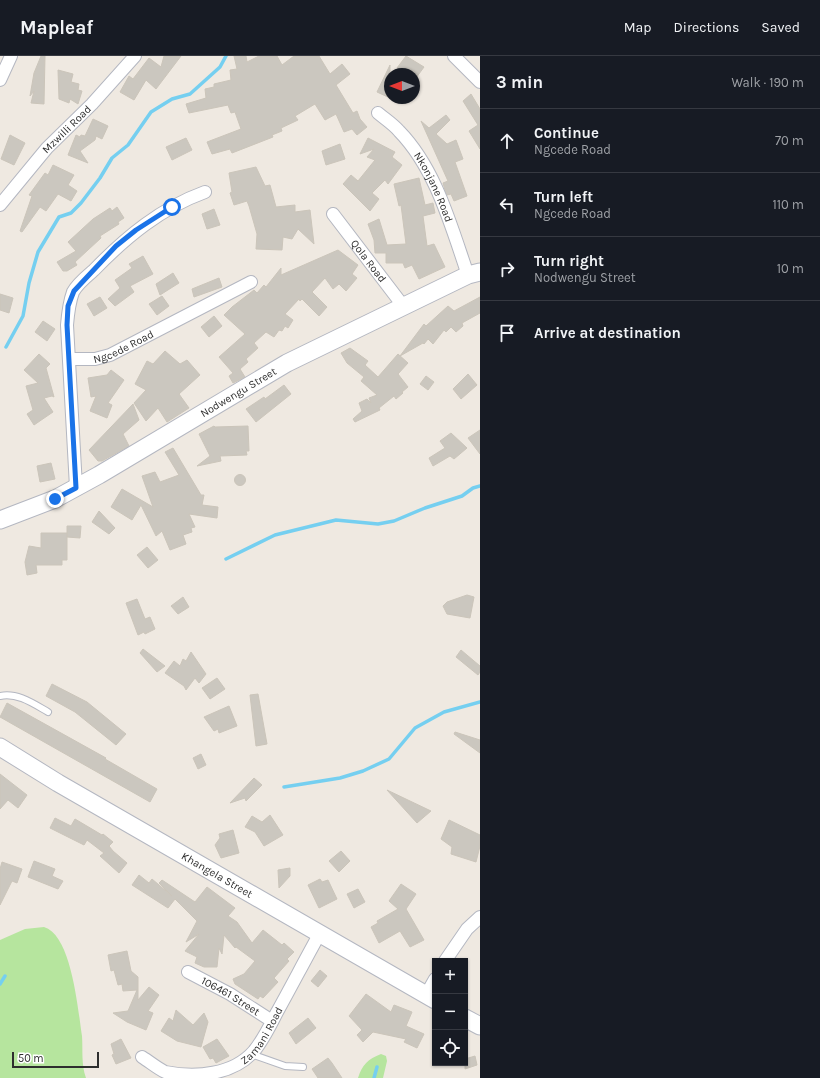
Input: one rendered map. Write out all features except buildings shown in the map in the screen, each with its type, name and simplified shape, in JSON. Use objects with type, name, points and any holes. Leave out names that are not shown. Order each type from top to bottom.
[{"type":"street","points":[[0,80],[11,56]]},
{"type":"street","name":"Mzwilli Road","points":[[0,205],[47,148],[92,104],[135,56]]},
{"type":"street","points":[[454,56],[480,82]]},
{"type":"street","name":"Nkonjane Road","points":[[378,113],[407,140],[433,182],[474,273]]},
{"type":"street","points":[[76,488],[67,325],[68,306],[74,291],[116,246],[136,230],[172,207],[205,192]]},
{"type":"street","name":"Qola Road","points":[[333,214],[404,308]]},
{"type":"street","name":"Nodwengu Street","points":[[0,520],[55,499],[186,424],[287,363],[474,273]]},
{"type":"street","name":"Ngcede Road","points":[[69,359],[95,359],[110,355],[250,282]]},
{"type":"street","name":"Khangela Street","points":[[0,747],[58,783],[431,997]]},
{"type":"street","points":[[447,958],[467,929],[480,917]]},
{"type":"street","name":"Zamani Road","points":[[142,1057],[166,1072],[189,1077],[205,1077],[231,1070],[243,1062],[252,1054],[272,1021],[320,933]]},
{"type":"street","name":"106461 Street","points":[[188,972],[230,994],[272,1021]]},
{"type":"street","points":[[468,1020],[480,1026]]},
{"type":"lane","points":[[0,696],[12,695],[22,698],[48,712]]},
{"type":"lane","points":[[252,1054],[285,1066],[303,1067]]},
{"type":"green space","points":[[44,927],[54,933],[61,944],[72,975],[82,1036],[84,1073],[86,1078],[0,1078],[0,940],[25,929]]},
{"type":"green space","points":[[381,1054],[386,1056],[387,1061],[383,1078],[358,1078],[361,1069],[366,1063],[372,1058]]},
{"type":"waterway","points":[[6,347],[23,316],[29,283],[38,252],[59,217],[71,213],[81,203],[100,178],[112,158],[128,145],[151,112],[172,99],[190,94],[220,67],[226,56]]},
{"type":"waterway","points":[[226,559],[275,535],[336,520],[378,524],[394,521],[425,508],[462,496],[473,488],[480,486]]},
{"type":"waterway","points":[[284,787],[340,778],[363,771],[389,759],[415,728],[444,712],[480,702]]},
{"type":"waterway","points":[[0,984],[5,976]]},
{"type":"waterway","points":[[374,1078],[377,1067]]},
{"type":"route","points":[[55,499],[76,488],[67,325],[68,306],[74,291],[116,246],[136,230],[172,207]]}]
